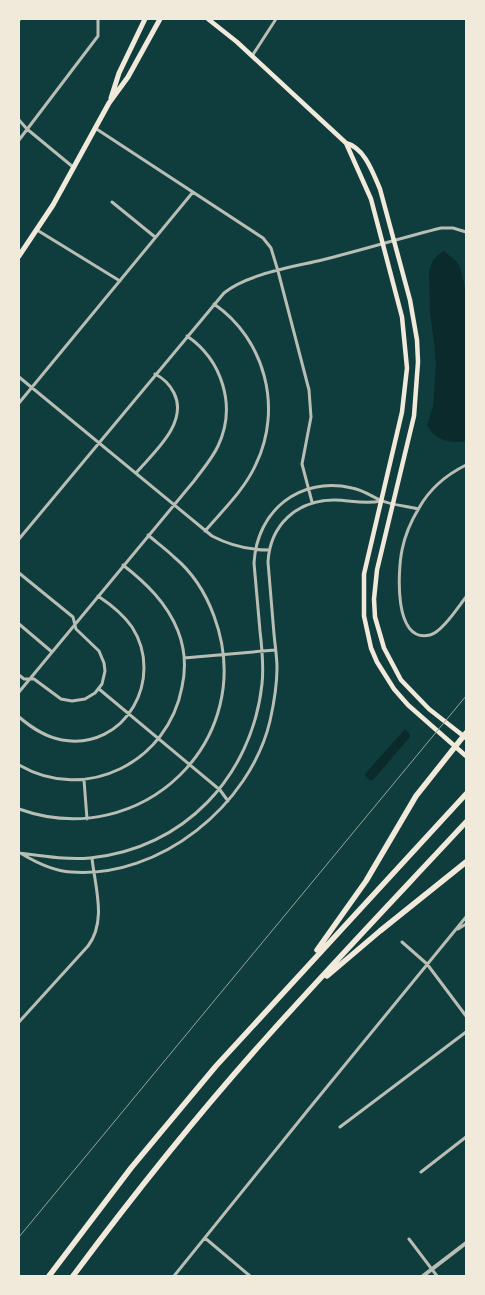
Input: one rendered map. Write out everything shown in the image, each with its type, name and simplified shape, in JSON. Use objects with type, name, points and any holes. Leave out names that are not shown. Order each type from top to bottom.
[{"type":"highway","points":[[303,970],[366,882],[416,796],[465,735]]},
{"type":"highway","points":[[49,1276],[112,1192],[232,1048],[466,794]]},
{"type":"highway","points":[[73,1276],[192,1124],[315,984],[466,822]]},
{"type":"highway","points":[[315,984],[338,968],[380,931],[466,862]]},
{"type":"main road","points":[[109,103],[119,73],[145,19]]},
{"type":"main road","points":[[19,256],[37,230],[109,103],[128,77],[160,19]]},
{"type":"main road","points":[[208,19],[252,56],[346,143],[356,147],[373,173],[385,206],[415,323],[418,362],[414,416],[375,584],[376,617],[379,632],[390,661],[406,686],[429,710],[465,735]]},
{"type":"main road","points":[[346,143],[371,198],[402,317],[407,368],[402,412],[364,574],[362,605],[367,634],[377,662],[394,689],[408,705],[466,756]]},
{"type":"street","points":[[19,140],[98,36],[98,19]]},
{"type":"street","points":[[252,56],[276,19]]},
{"type":"street","points":[[19,120],[27,129],[74,167]]},
{"type":"street","points":[[95,128],[263,238],[271,248],[309,390],[311,416],[302,464],[312,502]]},
{"type":"street","points":[[19,404],[193,192]]},
{"type":"street","points":[[112,202],[155,237]]},
{"type":"street","points":[[19,539],[214,304],[224,293],[237,284],[278,271],[441,228],[453,228],[466,232]]},
{"type":"street","points":[[37,230],[120,281]]},
{"type":"street","points":[[205,531],[244,484],[257,464],[266,433],[269,410],[266,384],[258,355],[245,333],[214,304]]},
{"type":"street","points":[[19,692],[194,481],[215,452],[222,437],[226,418],[226,396],[220,375],[210,357],[187,336]]},
{"type":"street","points":[[136,473],[164,439],[175,423],[177,416],[176,395],[166,381],[155,374]]},
{"type":"street","points":[[19,377],[205,531],[225,542],[255,550],[269,550]]},
{"type":"street","points":[[466,465],[436,485],[418,509],[409,528],[403,548],[399,573],[399,588],[405,620],[410,629],[419,634],[430,635],[440,629],[466,597]]},
{"type":"street","points":[[19,853],[64,858],[92,858],[122,852],[158,839],[208,803],[220,790],[242,754],[256,719],[263,667],[254,563],[255,550],[262,528],[275,509],[293,495],[308,489],[329,486],[352,488],[371,494],[381,501]]},
{"type":"street","points":[[19,853],[40,864],[61,871],[94,872],[129,865],[167,850],[199,829],[228,802],[253,764],[265,738],[276,684],[277,666],[268,562],[269,550],[275,533],[286,518],[312,502],[336,500],[364,503],[381,501],[418,509]]},
{"type":"street","points":[[19,810],[59,819],[87,819],[119,813],[146,801],[173,782],[190,765],[204,744],[216,717],[223,686],[223,654],[214,616],[202,590],[185,567],[148,535]]},
{"type":"street","points":[[19,765],[46,777],[59,779],[84,780],[98,777],[122,769],[139,758],[166,730],[177,707],[183,682],[184,658],[179,633],[167,608],[149,587],[123,565]]},
{"type":"street","points":[[19,573],[73,618],[76,629],[103,656],[105,671],[102,684],[98,689],[85,699],[72,701],[65,700],[51,692],[34,679],[24,679],[19,674]]},
{"type":"street","points":[[19,717],[40,733],[51,737],[82,740],[103,734],[119,724],[138,699],[145,671],[143,651],[139,640],[128,622],[118,611],[98,596]]},
{"type":"street","points":[[19,624],[52,652]]},
{"type":"street","points":[[184,658],[276,650]]},
{"type":"street","points":[[98,689],[220,790],[228,802]]},
{"type":"street","points":[[84,780],[87,819]]},
{"type":"street","points":[[19,1022],[88,946],[96,933],[99,914],[92,858]]},
{"type":"street","points":[[174,1276],[466,917]]},
{"type":"street","points":[[456,930],[466,924]]},
{"type":"street","points":[[402,942],[427,964],[466,1016]]},
{"type":"street","points":[[340,1127],[466,1032]]},
{"type":"street","points":[[421,1172],[466,1137]]},
{"type":"street","points":[[205,1238],[250,1276]]},
{"type":"street","points":[[409,1240],[438,1276]]},
{"type":"street","points":[[423,1276],[466,1243]]},
{"type":"water","points":[[444,251],[460,267],[466,291],[466,441],[460,442],[444,440],[438,437],[427,425],[433,406],[436,365],[430,313],[429,272],[433,260]]},
{"type":"water","points":[[404,730],[410,734],[410,737],[371,781],[365,774]]},
{"type":"tram line","points":[[19,1237],[466,696]]}]
